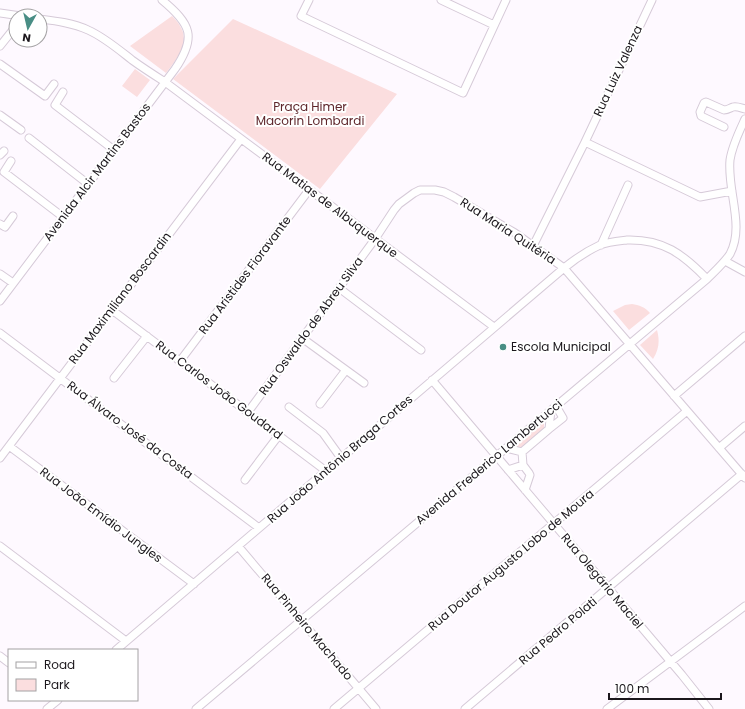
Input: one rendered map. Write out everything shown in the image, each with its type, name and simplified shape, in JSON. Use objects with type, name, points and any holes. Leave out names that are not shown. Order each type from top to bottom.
[{"type":"street","name":"Avenida Alcir Martins Bastos","points":[[0,301],[182,58],[189,41],[187,28],[183,20],[162,0]]},
{"type":"street","points":[[309,0],[301,16],[463,93],[506,0]]},
{"type":"street","points":[[441,0],[494,25]]},
{"type":"street","name":"Rua Luiz Valenza","points":[[533,246],[585,142],[652,0]]},
{"type":"street","name":"Rua Matias de Albuquerque","points":[[48,20],[69,24],[89,30],[106,40],[132,60],[165,82],[494,327]]},
{"type":"street","points":[[0,46],[8,36]]},
{"type":"street","points":[[0,64],[45,96],[54,84]]},
{"type":"street","points":[[63,92],[55,105],[114,150]]},
{"type":"street","points":[[724,127],[701,116],[700,112],[704,103],[706,102],[724,110],[734,106],[745,109]]},
{"type":"street","points":[[0,116],[21,130]]},
{"type":"street","name":"Avenida Frederico Lambertucci","points":[[196,709],[707,279],[725,261],[731,253],[735,243],[738,224],[730,179],[730,159],[735,141],[745,119]]},
{"type":"street","points":[[29,138],[88,184]]},
{"type":"street","name":"Rua Maximiliano Boscardin","points":[[0,458],[241,139]]},
{"type":"street","points":[[585,142],[700,197],[732,192]]},
{"type":"street","points":[[11,161],[4,172],[63,217]]},
{"type":"street","points":[[601,245],[628,185]]},
{"type":"street","name":"Rua Aristides Fioravante","points":[[180,361],[309,190]]},
{"type":"street","name":"Rua Maria Quitéria","points":[[375,239],[399,204],[420,190],[435,190],[444,192],[502,225],[564,268],[743,476]]},
{"type":"street","points":[[0,224],[5,228],[13,216]]},
{"type":"street","name":"Rua Oswaldo de Abreu Silva","points":[[248,412],[375,239]]},
{"type":"street","name":"Rua João Antônio Braga Cortes","points":[[117,649],[574,260],[601,245],[635,240],[656,243],[678,253],[707,279]]},
{"type":"street","points":[[725,261],[745,272]]},
{"type":"street","points":[[0,274],[13,283]]},
{"type":"street","points":[[339,288],[421,350]]},
{"type":"street","name":"Rua Carlos João Goudard","points":[[112,310],[326,471]]},
{"type":"street","name":"Rua Álvaro José da Costa","points":[[0,333],[260,528]]},
{"type":"street","points":[[114,378],[147,336]]},
{"type":"street","points":[[674,396],[745,336]]},
{"type":"street","points":[[302,338],[364,383]]},
{"type":"street","points":[[320,404],[346,370]]},
{"type":"street","name":"Rua Olegário Maciel","points":[[432,380],[710,709]]},
{"type":"street","points":[[289,407],[323,433],[342,458]]},
{"type":"street","points":[[550,429],[553,408]]},
{"type":"street","points":[[522,452],[563,418],[553,408]]},
{"type":"street","name":"Rua Doutor Augusto Lobo de Moura","points":[[334,709],[687,411]]},
{"type":"street","points":[[719,448],[745,426]]},
{"type":"street","points":[[245,480],[279,435]]},
{"type":"street","name":"Rua João Emídio Jungles","points":[[9,446],[194,584]]},
{"type":"street","points":[[506,448],[522,452]]},
{"type":"street","points":[[522,452],[523,465],[530,475],[525,490]]},
{"type":"street","points":[[508,470],[523,465]]},
{"type":"street","name":"Rua Pedro Polati","points":[[465,709],[743,476]]},
{"type":"street","points":[[0,546],[126,642]]},
{"type":"street","name":"Rua Pinheiro Machado","points":[[238,546],[376,709]]},
{"type":"street","points":[[607,709],[745,606]]},
{"type":"street","points":[[0,656],[8,662]]},
{"type":"street","points":[[47,709],[57,701]]},
{"type":"green space","points":[[172,16],[180,26],[184,39],[178,57],[166,73],[130,46]]},
{"type":"green space","name":"Praça Himer Macorin Lombardi","points":[[233,19],[397,94],[320,189],[173,79]]},
{"type":"green space","points":[[135,69],[150,80],[137,97],[122,86]]},
{"type":"green space","points":[[632,304],[646,309],[650,313],[629,330],[613,311],[625,305]]},
{"type":"green space","points":[[657,330],[658,345],[657,352],[653,359],[640,345]]},
{"type":"green space","points":[[544,417],[544,432],[523,449],[513,446]]},
{"type":"place","name":"Escola Municipal","points":[[503,347]]}]
